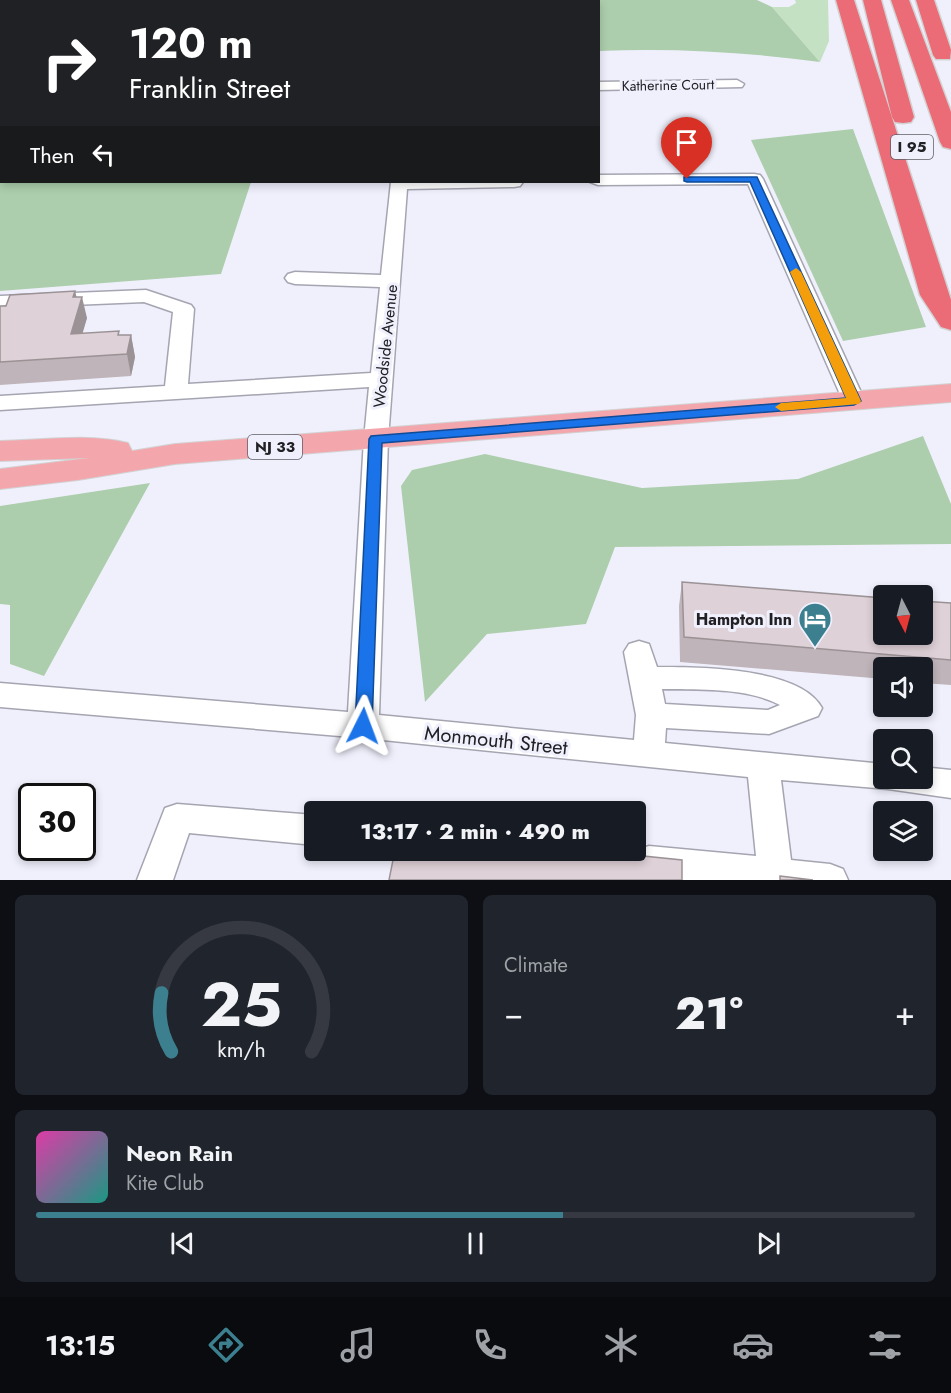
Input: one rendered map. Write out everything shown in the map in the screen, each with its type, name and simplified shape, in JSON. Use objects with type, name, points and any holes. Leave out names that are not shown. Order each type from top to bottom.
[{"type":"highway","points":[[845,0],[934,295],[951,321]]},
{"type":"highway","name":"I 95","points":[[872,0],[909,136]]},
{"type":"highway","points":[[900,0],[951,142]]},
{"type":"highway","points":[[925,0],[947,67]]},
{"type":"highway","points":[[932,214],[951,295]]},
{"type":"main road","name":"NJ 33","points":[[0,479],[78,470],[175,454],[951,393]]},
{"type":"main road","name":"NJ 33","points":[[0,451],[80,448],[175,454]]},
{"type":"street","name":"Katherine Court","points":[[600,86],[736,84]]},
{"type":"street","points":[[600,180],[754,179],[854,401]]},
{"type":"street","name":"Woodside Avenue","points":[[363,726],[376,439],[399,183]]},
{"type":"street","points":[[296,278],[391,281]]},
{"type":"street","points":[[0,302],[146,296],[184,309],[176,392]]},
{"type":"street","points":[[0,403],[382,379]]},
{"type":"street","points":[[648,755],[652,715],[642,665],[676,678],[752,685],[785,694],[807,708],[769,722],[652,715]]},
{"type":"street","name":"Monmouth Street","points":[[0,696],[363,726],[873,776]]},
{"type":"street","points":[[763,766],[775,874]]},
{"type":"street","points":[[933,782],[951,784]]},
{"type":"street","points":[[155,880],[177,818],[304,829]]},
{"type":"street","points":[[644,861],[830,880]]},
{"type":"green space","points":[[600,0],[757,0],[772,7],[820,62],[710,52],[600,51]]},
{"type":"green space","points":[[795,0],[828,0],[829,41],[820,62],[772,7],[789,7],[796,3]]},
{"type":"green space","points":[[853,129],[926,327],[843,341],[751,140]]},
{"type":"green space","points":[[0,183],[251,183],[221,274],[0,291]]},
{"type":"green space","points":[[923,436],[951,504],[951,544],[615,547],[586,624],[487,634],[425,702],[401,486],[412,470],[485,454],[642,488],[798,479]]},
{"type":"green space","points":[[150,483],[44,676],[10,664],[10,605],[0,604],[0,506]]},
{"type":"building","points":[[75,291],[73,297],[82,297],[71,334],[119,331],[118,335],[131,335],[127,354],[0,362],[0,306],[6,306],[10,295]]},
{"type":"building","points":[[682,582],[873,597],[873,645],[933,645],[933,602],[951,603],[951,660],[684,637]]},
{"type":"building","points":[[646,856],[682,860],[682,880],[389,880],[393,861],[646,861]]},
{"type":"building","points":[[780,876],[813,880],[780,880]]},
{"type":"slow traffic","points":[[781,407],[854,401],[796,272]]},
{"type":"place","name":"Hampton Inn","points":[[815,648]]},
{"type":"route","points":[[363,726],[376,439],[854,401],[754,179],[687,179]]}]
